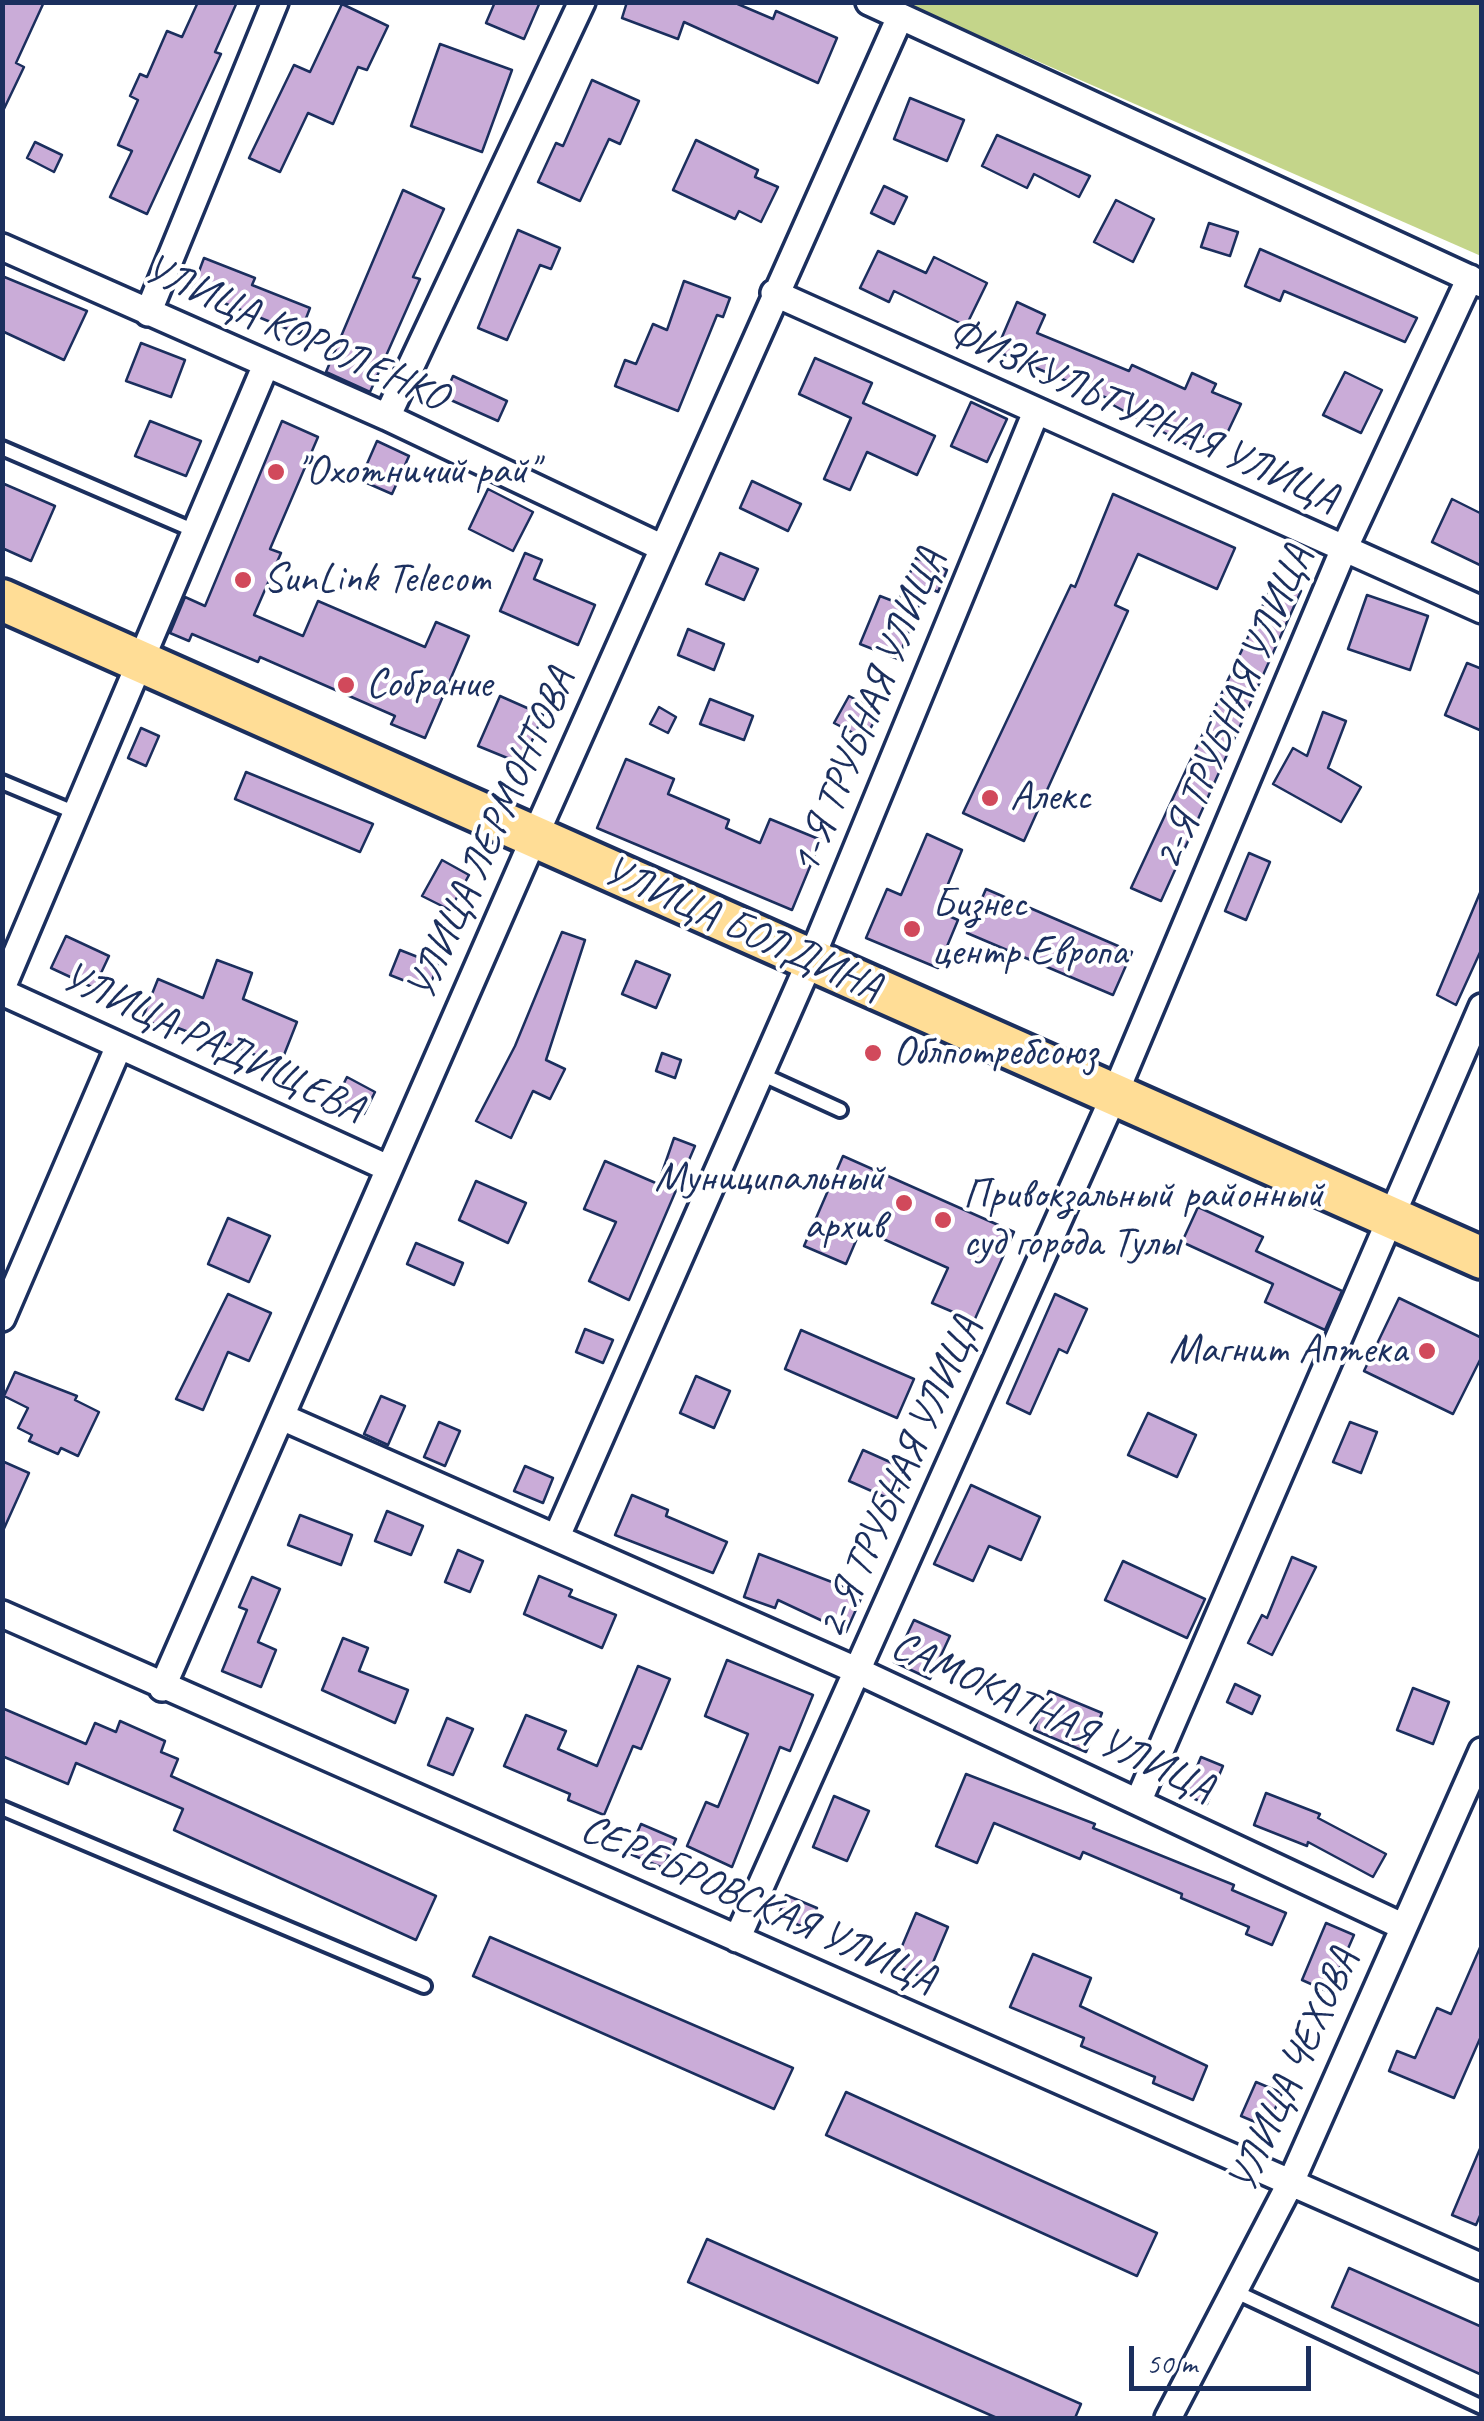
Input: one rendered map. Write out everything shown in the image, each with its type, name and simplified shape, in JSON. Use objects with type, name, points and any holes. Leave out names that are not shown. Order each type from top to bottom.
[{"type":"main road","name":"УЛИЦА БОЛДИНА","points":[[2,600],[811,959],[1114,1098],[1482,1258]]},
{"type":"street","points":[[148,313],[275,2]]},
{"type":"street","points":[[387,417],[582,2]]},
{"type":"street","points":[[869,2],[1476,281]]},
{"type":"street","name":"УЛИЦА ЛЕРМОНТОВА","points":[[162,1688],[774,293],[900,17]]},
{"type":"street","name":"УЛИЦА КОРОЛЕНКО","points":[[2,247],[265,367],[387,417],[663,548]]},
{"type":"street","name":"2-Я ТРУБНАЯ УЛИЦА","points":[[737,1939],[1114,1098],[1344,551],[1476,281]]},
{"type":"street","name":"ФИЗКУЛЬТУРНАЯ УЛИЦА","points":[[774,293],[1482,610]]},
{"type":"street","points":[[2,990],[265,367]]},
{"type":"street","name":"1-Я ТРУБНАЯ УЛИЦА","points":[[557,1536],[811,959],[1036,412]]},
{"type":"street","name":"УЛИЦА РАДИЩЕВА","points":[[2,990],[388,1168]]},
{"type":"street","points":[[1138,1802],[1482,1007]]},
{"type":"street","points":[[2,1318],[119,1046]]},
{"type":"street","name":"САМОКАТНАЯ УЛИЦА","points":[[282,1417],[858,1671],[1402,1926]]},
{"type":"street","name":"СЕРЕБРОВСКАЯ УЛИЦА","points":[[2,1614],[162,1688],[1482,2267]]},
{"type":"street","name":"УЛИЦА ЧЕХОВА","points":[[1170,2417],[1290,2182],[1482,1751]]},
{"type":"lane","points":[[2,448],[195,531]]},
{"type":"lane","points":[[2,782],[76,814]]},
{"type":"lane","points":[[761,1074],[840,1110]]},
{"type":"lane","points":[[2,1808],[424,1986]]},
{"type":"lane","points":[[1234,2291],[1482,2407]]},
{"type":"green space","points":[[905,3],[1481,3],[1481,256]]},
{"type":"building","points":[[2,2],[44,2],[16,63],[24,67],[2,113]]},
{"type":"building","points":[[198,2],[237,2],[215,52],[221,54],[147,214],[110,197],[132,151],[118,145],[138,100],[130,96],[140,74],[147,77],[167,31],[182,37]]},
{"type":"building","points":[[495,2],[540,2],[524,39],[486,23]]},
{"type":"building","points":[[627,2],[733,2],[773,19],[776,11],[837,38],[818,83],[684,22],[678,39],[622,18]]},
{"type":"building","points":[[342,4],[388,26],[367,70],[358,67],[333,124],[308,113],[280,172],[249,158],[294,65],[310,72]]},
{"type":"building","points":[[440,44],[512,70],[482,152],[411,126]]},
{"type":"building","points":[[592,80],[639,101],[620,144],[609,139],[580,201],[538,182],[556,143],[563,146]]},
{"type":"building","points":[[910,98],[964,120],[947,161],[894,139]]},
{"type":"building","points":[[997,135],[1090,176],[1079,197],[1034,174],[1027,188],[982,166]]},
{"type":"building","points":[[696,140],[758,170],[755,177],[778,187],[761,222],[739,211],[735,219],[673,190]]},
{"type":"building","points":[[35,142],[62,155],[54,172],[27,158]]},
{"type":"building","points":[[884,186],[907,197],[894,224],[871,213]]},
{"type":"building","points":[[403,190],[444,209],[413,277],[420,279],[370,392],[326,372]]},
{"type":"building","points":[[1116,200],[1154,219],[1133,262],[1094,242]]},
{"type":"building","points":[[1209,223],[1238,232],[1230,256],[1201,247]]},
{"type":"building","points":[[518,230],[560,248],[551,269],[540,265],[507,340],[478,328]]},
{"type":"building","points":[[1260,249],[1417,318],[1405,342],[1284,291],[1280,301],[1245,286]]},
{"type":"building","points":[[878,251],[926,273],[934,257],[987,283],[966,326],[894,291],[889,302],[860,288]]},
{"type":"building","points":[[204,258],[255,278],[252,285],[310,308],[300,334],[192,290]]},
{"type":"building","points":[[2,276],[87,311],[64,360],[2,331]]},
{"type":"building","points":[[684,281],[730,298],[723,317],[717,315],[678,411],[615,386],[625,360],[636,364],[653,324],[667,330]]},
{"type":"building","points":[[1017,302],[1045,315],[1037,333],[1129,371],[1132,365],[1185,389],[1192,373],[1216,384],[1212,392],[1241,404],[1222,444],[1195,433],[1187,445],[1113,405],[1114,401],[996,351]]},
{"type":"building","points":[[141,343],[185,360],[171,397],[126,381]]},
{"type":"building","points":[[815,358],[872,383],[863,403],[935,436],[917,475],[867,452],[850,490],[824,479],[851,418],[799,394]]},
{"type":"building","points":[[1345,372],[1382,390],[1361,433],[1323,415]]},
{"type":"building","points":[[453,376],[507,401],[498,421],[444,397]]},
{"type":"building","points":[[971,402],[1007,419],[987,462],[951,446]]},
{"type":"building","points":[[150,421],[201,441],[186,476],[135,456]]},
{"type":"building","points":[[282,421],[318,437],[270,549],[281,553],[254,615],[303,636],[318,601],[425,647],[436,622],[469,636],[425,738],[391,724],[395,716],[260,657],[258,662],[192,634],[189,641],[170,633],[185,597],[205,606]]},
{"type":"building","points":[[377,441],[409,456],[392,494],[360,480]]},
{"type":"building","points":[[752,481],[801,504],[788,531],[740,508]]},
{"type":"building","points":[[2,483],[55,506],[31,561],[2,548]]},
{"type":"building","points":[[488,489],[533,512],[513,551],[469,529]]},
{"type":"building","points":[[1113,494],[1235,548],[1217,589],[1138,554],[1115,605],[1128,611],[1024,841],[963,813],[1071,585],[1075,587]]},
{"type":"building","points":[[1452,499],[1482,514],[1482,566],[1432,542]]},
{"type":"building","points":[[525,553],[542,560],[534,579],[595,605],[578,645],[500,611]]},
{"type":"building","points":[[720,553],[758,569],[744,600],[706,584]]},
{"type":"building","points":[[916,558],[947,570],[938,592],[926,587],[898,659],[860,644],[880,596],[898,603]]},
{"type":"building","points":[[1275,579],[1301,591],[1161,901],[1131,888]]},
{"type":"building","points":[[1367,595],[1428,616],[1410,670],[1348,649]]},
{"type":"building","points":[[688,629],[724,644],[714,670],[678,655]]},
{"type":"building","points":[[1467,663],[1482,669],[1482,731],[1445,715]]},
{"type":"building","points":[[500,696],[543,715],[522,764],[478,746]]},
{"type":"building","points":[[849,696],[879,712],[865,739],[834,723]]},
{"type":"building","points":[[710,699],[753,716],[744,740],[700,724]]},
{"type":"building","points":[[659,707],[676,717],[668,733],[650,724]]},
{"type":"building","points":[[1323,712],[1346,721],[1328,768],[1361,787],[1341,822],[1273,784],[1293,748],[1307,756]]},
{"type":"building","points":[[141,728],[159,736],[146,766],[128,758]]},
{"type":"building","points":[[626,759],[674,779],[668,794],[729,820],[726,828],[760,843],[770,819],[821,840],[792,910],[597,828]]},
{"type":"building","points":[[246,772],[373,824],[360,852],[235,799]]},
{"type":"building","name":"Бизнес центр Европа","points":[[927,834],[962,850],[937,911],[958,920],[938,968],[866,938],[887,889],[901,895]]},
{"type":"building","points":[[1249,853],[1270,862],[1246,920],[1225,911]]},
{"type":"building","points":[[442,860],[469,875],[450,910],[422,896]]},
{"type":"building","points":[[1482,888],[1482,948],[1456,1005],[1437,995]]},
{"type":"building","points":[[986,889],[1132,952],[1113,995],[967,933]]},
{"type":"building","points":[[562,932],[585,940],[546,1060],[565,1069],[550,1099],[533,1091],[511,1138],[476,1121],[515,1046]]},
{"type":"building","points":[[66,936],[109,956],[94,988],[51,968]]},
{"type":"building","points":[[400,950],[438,965],[428,990],[390,975]]},
{"type":"building","points":[[217,960],[252,973],[243,999],[297,1022],[280,1065],[226,1043],[225,1046],[178,1028],[176,1033],[142,1019],[158,979],[203,998]]},
{"type":"building","points":[[636,961],[670,975],[656,1008],[622,994]]},
{"type":"building","points":[[662,1053],[681,1060],[675,1078],[656,1071]]},
{"type":"building","points":[[347,1077],[375,1092],[364,1114],[336,1099]]},
{"type":"building","points":[[674,1138],[695,1146],[629,1300],[589,1281],[616,1222],[584,1209],[605,1161],[658,1184]]},
{"type":"building","points":[[843,1156],[1014,1232],[974,1321],[932,1303],[948,1268],[861,1229],[846,1264],[804,1246]]},
{"type":"building","points":[[476,1181],[526,1203],[508,1243],[459,1220]]},
{"type":"building","points":[[1198,1207],[1263,1237],[1256,1251],[1342,1291],[1325,1330],[1265,1302],[1273,1284],[1182,1242]]},
{"type":"building","points":[[228,1218],[270,1236],[249,1282],[208,1264]]},
{"type":"building","points":[[416,1243],[463,1263],[454,1285],[407,1264]]},
{"type":"building","points":[[228,1294],[271,1313],[249,1361],[228,1352],[203,1410],[176,1399]]},
{"type":"building","points":[[1055,1294],[1087,1309],[1067,1353],[1059,1349],[1030,1414],[1007,1403]]},
{"type":"building","points":[[1399,1298],[1482,1338],[1482,1356],[1453,1414],[1364,1371]]},
{"type":"building","points":[[585,1329],[613,1340],[603,1363],[576,1352]]},
{"type":"building","points":[[801,1330],[914,1379],[897,1418],[785,1369]]},
{"type":"building","points":[[15,1372],[77,1396],[75,1400],[99,1412],[78,1456],[61,1448],[58,1454],[29,1441],[32,1435],[18,1428],[28,1408],[4,1396]]},
{"type":"building","points":[[696,1376],[730,1391],[714,1428],[680,1413]]},
{"type":"building","points":[[381,1396],[405,1406],[388,1445],[364,1434]]},
{"type":"building","points":[[1148,1413],[1196,1435],[1177,1477],[1128,1455]]},
{"type":"building","points":[[439,1422],[460,1431],[445,1466],[424,1457]]},
{"type":"building","points":[[1350,1422],[1377,1432],[1361,1473],[1333,1462]]},
{"type":"building","points":[[863,1450],[908,1470],[894,1501],[849,1481]]},
{"type":"building","points":[[2,1461],[29,1473],[2,1533]]},
{"type":"building","points":[[525,1466],[553,1478],[543,1503],[514,1491]]},
{"type":"building","points":[[971,1485],[1040,1517],[1021,1560],[989,1546],[973,1581],[934,1564]]},
{"type":"building","points":[[632,1495],[668,1510],[666,1516],[727,1542],[713,1573],[615,1535]]},
{"type":"building","points":[[387,1511],[423,1526],[411,1555],[375,1541]]},
{"type":"building","points":[[300,1515],[352,1535],[341,1565],[288,1545]]},
{"type":"building","points":[[458,1550],[483,1561],[470,1592],[445,1582]]},
{"type":"building","points":[[759,1554],[863,1594],[846,1632],[778,1600],[775,1608],[744,1597]]},
{"type":"building","points":[[1292,1557],[1316,1567],[1272,1655],[1248,1643],[1262,1615],[1267,1618]]},
{"type":"building","points":[[1123,1561],[1205,1599],[1187,1638],[1105,1600]]},
{"type":"building","points":[[539,1576],[572,1590],[569,1596],[616,1615],[602,1648],[524,1614]]},
{"type":"building","points":[[252,1577],[280,1589],[258,1642],[276,1650],[261,1687],[222,1671],[247,1610],[239,1607]]},
{"type":"building","points":[[914,1620],[950,1636],[930,1679],[894,1662]]},
{"type":"building","points":[[343,1638],[368,1648],[359,1671],[408,1690],[395,1723],[322,1690]]},
{"type":"building","points":[[727,1660],[813,1695],[790,1751],[780,1747],[732,1867],[687,1846],[706,1802],[718,1807],[748,1734],[705,1716]]},
{"type":"building","points":[[638,1666],[670,1679],[641,1749],[633,1746],[604,1815],[568,1800],[570,1794],[504,1766],[526,1715],[566,1731],[558,1749],[597,1766]]},
{"type":"building","points":[[1235,1684],[1260,1696],[1252,1714],[1227,1702]]},
{"type":"building","points":[[1413,1688],[1449,1702],[1433,1744],[1397,1730]]},
{"type":"building","points":[[1049,1691],[1102,1713],[1086,1752],[1034,1730]]},
{"type":"building","points":[[2,1708],[86,1744],[95,1723],[116,1732],[120,1721],[165,1741],[161,1752],[178,1759],[171,1776],[436,1896],[416,1940],[174,1830],[183,1809],[76,1763],[68,1784],[2,1756]]},
{"type":"building","points":[[447,1718],[473,1729],[453,1775],[428,1765]]},
{"type":"building","points":[[1201,1757],[1223,1766],[1207,1804],[1185,1795]]},
{"type":"building","points":[[966,1774],[1095,1824],[1093,1828],[1234,1885],[1232,1890],[1286,1913],[1272,1945],[1246,1934],[1249,1927],[1181,1898],[1182,1894],[1083,1852],[1080,1859],[994,1823],[977,1863],[936,1846]]},
{"type":"building","points":[[1266,1793],[1320,1814],[1318,1818],[1386,1854],[1373,1877],[1308,1842],[1307,1846],[1254,1825]]},
{"type":"building","points":[[834,1796],[869,1811],[847,1861],[813,1847]]},
{"type":"building","points":[[641,1824],[676,1839],[663,1868],[628,1853]]},
{"type":"building","points":[[786,1895],[817,1908],[809,1929],[778,1917]]},
{"type":"building","points":[[916,1913],[948,1927],[926,1979],[894,1965]]},
{"type":"building","points":[[1326,1923],[1354,1935],[1329,1992],[1302,1980]]},
{"type":"building","points":[[490,1937],[793,2068],[774,2109],[473,1976]]},
{"type":"building","points":[[1482,1943],[1482,2034],[1454,2098],[1389,2071],[1397,2051],[1415,2058],[1437,2008],[1451,2014]]},
{"type":"building","points":[[1033,1954],[1091,1978],[1080,2006],[1207,2066],[1193,2100],[1153,2083],[1155,2077],[1081,2046],[1084,2038],[1010,2007]]},
{"type":"building","points":[[1256,2082],[1282,2093],[1267,2127],[1241,2116]]},
{"type":"building","points":[[846,2092],[1157,2233],[1137,2276],[826,2135]]},
{"type":"building","points":[[1482,2144],[1482,2211],[1476,2225],[1452,2215]]},
{"type":"building","points":[[707,2239],[1081,2404],[1075,2418],[997,2418],[688,2282]]},
{"type":"building","points":[[1349,2268],[1482,2327],[1482,2375],[1332,2307]]},
{"type":"place","name":"\"Охотничий рай\"","points":[[276,472]]},
{"type":"place","name":"SunLink Telecom","points":[[243,580]]},
{"type":"place","name":"Собрание","points":[[346,685]]},
{"type":"place","name":"Алекс","points":[[990,798]]},
{"type":"place","name":"Бизнес центр Европа","points":[[912,929]]},
{"type":"place","name":"Облпотребсоюз","points":[[873,1053]]},
{"type":"place","name":"Муниципальный архив","points":[[904,1203]]},
{"type":"place","name":"Привокзальный районный суд города Тулы","points":[[943,1220]]},
{"type":"place","name":"Магнит Аптека","points":[[1427,1351]]}]
